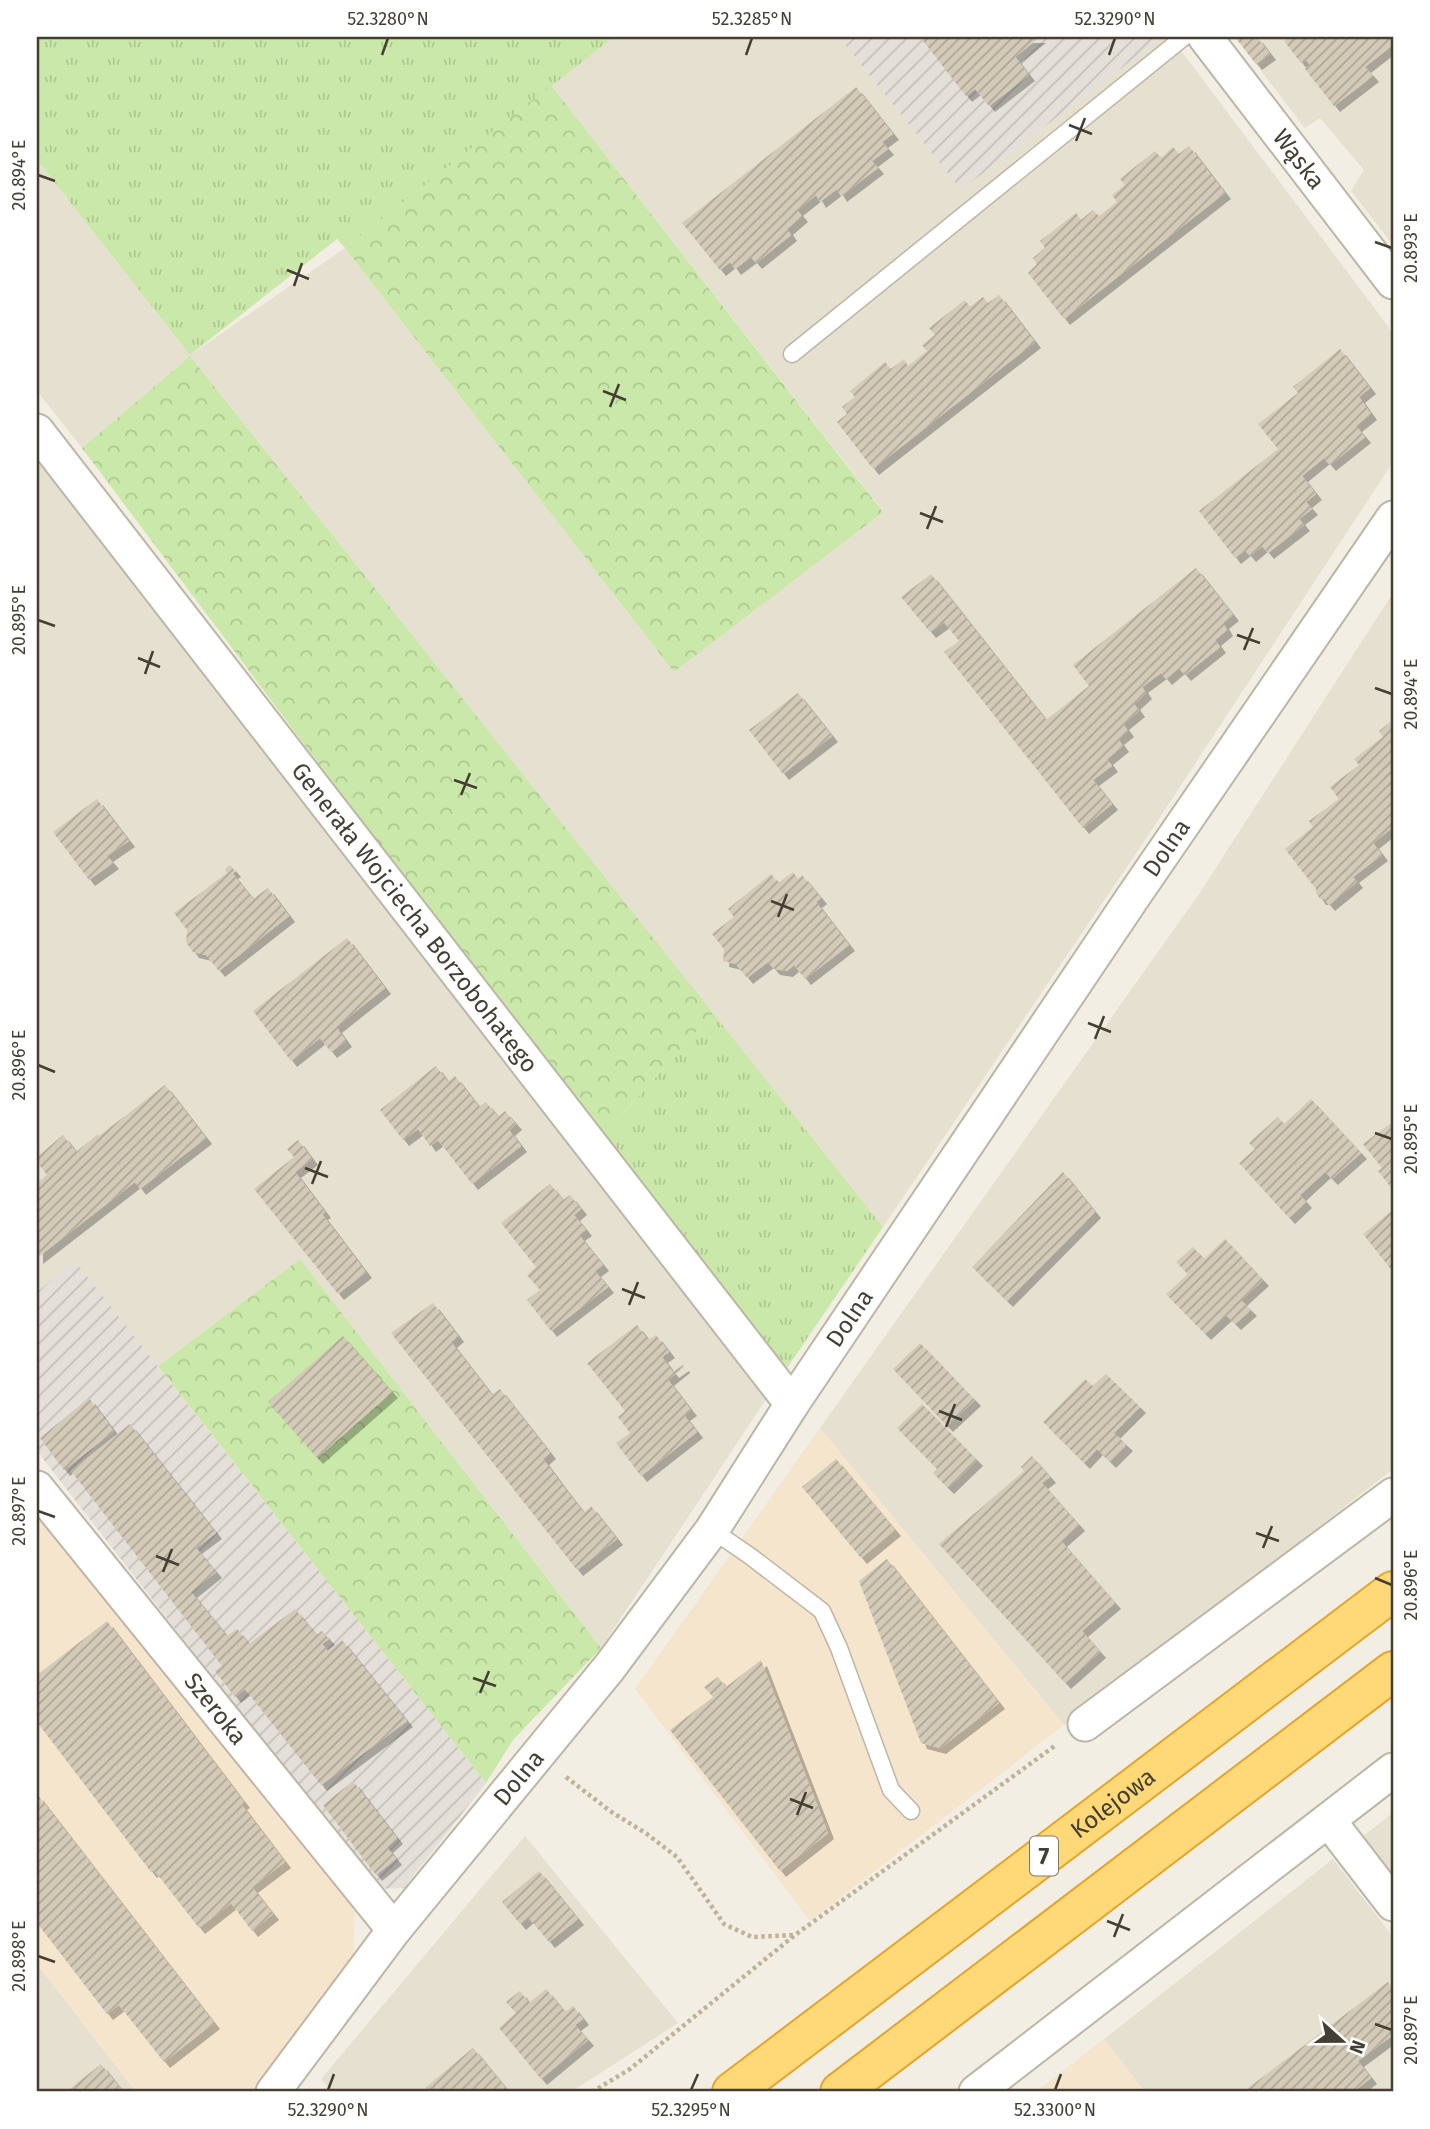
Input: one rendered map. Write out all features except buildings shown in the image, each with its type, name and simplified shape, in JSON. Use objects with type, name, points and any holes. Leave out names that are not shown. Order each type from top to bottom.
[{"type":"highway","name":"Kolejowa","points":[[732,2092],[1393,1591]]},
{"type":"highway","points":[[840,2092],[1393,1671]]},
{"type":"street","name":"Wąska","points":[[1205,37],[1393,282]]},
{"type":"street","name":"Generała Wojciecha Borzobohatego","points":[[37,431],[792,1404]]},
{"type":"street","name":"Dolna","points":[[273,2092],[394,1930],[609,1668],[712,1530],[792,1404],[1133,897],[1393,518]]},
{"type":"street","name":"Szeroka","points":[[37,1488],[394,1930]]},
{"type":"street","points":[[1085,1724],[1393,1495]]},
{"type":"street","points":[[976,2092],[1393,1770]]},
{"type":"street","points":[[1329,1821],[1393,1904]]},
{"type":"lane","points":[[792,354],[1184,37]]},
{"type":"lane","points":[[712,1530],[822,1611],[839,1648],[891,1790],[911,1811]]},
{"type":"path","points":[[592,2092],[630,2069],[795,1935],[1085,1724]]},
{"type":"path","points":[[538,1755],[610,1811],[677,1857],[724,1924],[752,1937],[795,1935]]},
{"type":"shaded area","points":[[614,37],[839,37],[961,190],[1162,37],[1171,37],[1393,333],[1393,462],[1145,840],[883,1227],[190,356],[82,448],[37,391],[37,160],[190,355],[345,248],[674,672],[883,511],[551,85]]},
{"type":"shaded area","points":[[839,37],[1162,37],[961,190]]},
{"type":"shaded area","points":[[1235,37],[1393,37],[1393,245],[1351,191],[1364,170],[1320,118],[1305,128]]},
{"type":"shaded area","points":[[37,451],[771,1392],[601,1648],[300,1259],[158,1366],[75,1262],[37,1292]]},
{"type":"shaded area","points":[[1393,593],[1393,1469],[1064,1725],[820,1428],[1199,894]]},
{"type":"shaded area","points":[[75,1261],[486,1783],[404,1888],[377,1889],[37,1451],[37,1292]]},
{"type":"shaded area","points":[[820,1428],[1064,1725],[810,1921],[635,1689]]},
{"type":"shaded area","points":[[37,1513],[355,1907],[353,1958],[252,2092],[136,2092],[37,1964]]},
{"type":"shaded area","points":[[1393,1813],[1393,1875],[1363,1836]]},
{"type":"shaded area","points":[[525,1836],[678,2023],[571,2092],[332,2092],[321,2079]]},
{"type":"shaded area","points":[[1333,1859],[1393,1937],[1393,2092],[1145,2092],[1104,2039]]},
{"type":"shaded area","points":[[37,1964],[136,2092],[37,2092]]},
{"type":"shaded area","points":[[1104,2039],[1145,2092],[1036,2092]]},
{"type":"green space","points":[[37,37],[614,37],[345,248],[337,239],[190,355],[37,160]]},
{"type":"green space","points":[[551,85],[883,512],[674,672],[345,248]]},
{"type":"green space","points":[[190,356],[713,1013],[600,1139],[82,448]]},
{"type":"green space","points":[[713,1013],[883,1227],[783,1374],[600,1139]]},
{"type":"green space","points":[[300,1259],[601,1648],[513,1740],[486,1783],[158,1366]]}]
